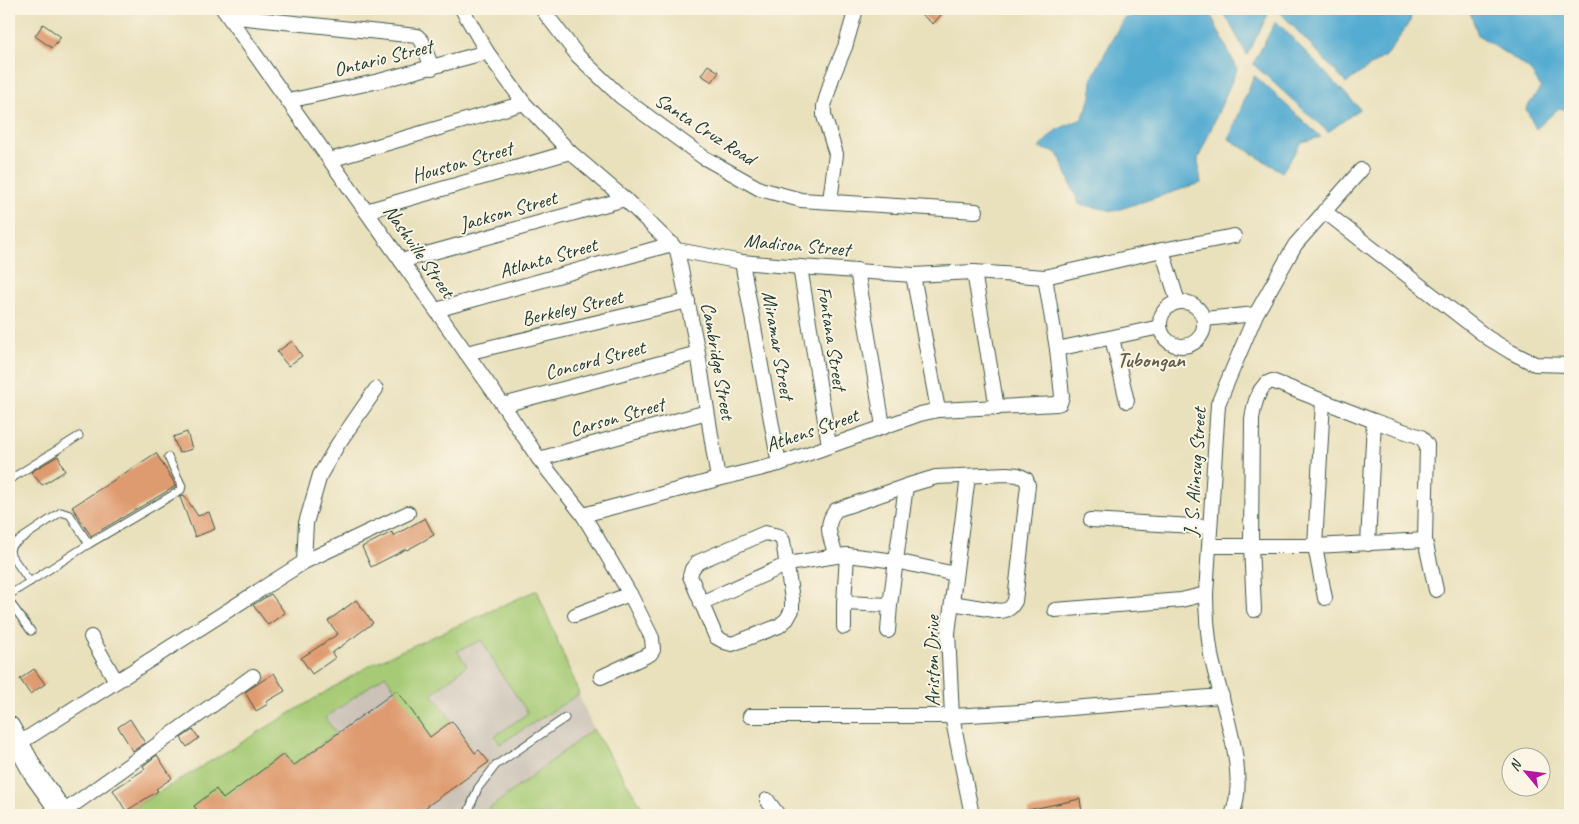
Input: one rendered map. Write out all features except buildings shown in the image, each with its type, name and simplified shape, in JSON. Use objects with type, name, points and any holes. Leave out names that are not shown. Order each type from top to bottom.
[{"type":"main road","points":[[13,735],[36,776],[63,814]]},
{"type":"street","points":[[462,9],[487,52],[524,103],[570,152],[625,199],[675,247]]},
{"type":"street","name":"Santa Cruz Road","points":[[542,9],[578,56],[620,96],[703,157],[760,188],[801,200],[976,212]]},
{"type":"street","points":[[830,201],[836,154],[824,116],[824,106],[856,9]]},
{"type":"street","points":[[226,12],[417,36],[422,41],[432,68]]},
{"type":"street","name":"Nashville Street","points":[[226,12],[539,459],[583,515],[630,594],[652,638],[653,650],[650,654],[601,677]]},
{"type":"street","name":"Ontario Street","points":[[288,101],[432,68],[487,52]]},
{"type":"street","points":[[330,160],[524,103]]},
{"type":"street","name":"Houston Street","points":[[366,211],[570,152]]},
{"type":"street","name":"J. S. Alinsug Street","points":[[1232,815],[1238,786],[1237,771],[1206,623],[1206,594],[1218,404],[1256,314],[1295,245],[1360,170]]},
{"type":"street","name":"Jackson Street","points":[[401,261],[625,199]]},
{"type":"street","points":[[1324,211],[1488,338],[1535,364],[1570,365]]},
{"type":"street","name":"Madison Street","points":[[675,247],[742,262],[800,268],[857,270],[913,275],[974,272],[1045,278],[1162,250],[1234,236]]},
{"type":"street","name":"Cambridge Street","points":[[675,247],[698,354],[718,479]]},
{"type":"street","name":"Atlanta Street","points":[[436,310],[675,247]]},
{"type":"street","points":[[1162,250],[1178,302]]},
{"type":"street","name":"Miramar Street","points":[[742,262],[779,464]]},
{"type":"street","name":"Fontana Street","points":[[800,268],[829,446]]},
{"type":"street","points":[[857,270],[883,426]]},
{"type":"street","points":[[974,272],[996,408]]},
{"type":"street","points":[[913,275],[938,410]]},
{"type":"street","points":[[1045,278],[1057,349],[1160,327]]},
{"type":"street","name":"Berkeley Street","points":[[466,353],[688,301]]},
{"type":"street","points":[[1178,302],[1189,303],[1199,309],[1204,319],[1203,331],[1197,341],[1186,346],[1174,345],[1165,338],[1160,327],[1161,316],[1168,307],[1178,302]]},
{"type":"street","points":[[1204,319],[1256,314]]},
{"type":"street","points":[[1112,338],[1127,401]]},
{"type":"street","name":"Athens Street","points":[[583,515],[779,464],[883,426],[938,410],[1057,404],[1062,400],[1057,349]]},
{"type":"street","name":"Concord Street","points":[[503,405],[698,354]]},
{"type":"street","points":[[1254,610],[1251,545],[1252,419],[1253,410],[1262,387],[1272,381],[1374,421],[1421,437],[1425,441],[1427,445],[1425,540],[1436,590]]},
{"type":"street","points":[[304,562],[306,523],[320,475],[338,444],[376,389]]},
{"type":"street","points":[[1323,401],[1315,546],[1325,598]]},
{"type":"street","name":"Carson Street","points":[[539,459],[707,412]]},
{"type":"street","points":[[1368,544],[1374,421]]},
{"type":"street","points":[[844,626],[842,556],[828,525],[831,516],[836,510],[936,477],[1018,475],[1026,479],[1028,485],[1015,601],[1008,610],[1000,611],[952,603]]},
{"type":"street","name":"Ariston Drive","points":[[968,476],[948,633],[952,716],[972,815]]},
{"type":"street","points":[[888,631],[906,486]]},
{"type":"street","points":[[13,735],[116,681],[304,562],[408,513]]},
{"type":"street","points":[[1091,520],[1210,527]]},
{"type":"street","points":[[765,533],[779,536],[783,541],[788,564],[792,610],[787,619],[779,626],[732,644],[716,637],[690,576],[692,569],[698,562],[765,533]]},
{"type":"street","points":[[1210,546],[1315,546],[1425,540]]},
{"type":"street","points":[[701,603],[788,564],[842,556],[896,560],[955,574]]},
{"type":"street","points":[[575,615],[630,594]]},
{"type":"street","points":[[1055,610],[1181,600],[1206,594]]},
{"type":"street","points":[[844,603],[890,605]]},
{"type":"street","points":[[91,637],[116,681]]},
{"type":"street","points":[[63,814],[254,676]]},
{"type":"street","points":[[750,716],[952,716],[1222,696]]},
{"type":"street","points":[[767,800],[778,815]]},
{"type":"lane","points":[[9,480],[78,436]]},
{"type":"lane","points":[[9,595],[89,544],[181,490],[182,486],[168,457]]},
{"type":"lane","points":[[30,582],[11,555],[12,545],[61,512],[70,515],[89,544]]},
{"type":"lane","points":[[9,601],[31,631]]},
{"type":"lane","points":[[468,815],[478,788],[496,765],[565,718]]},
{"type":"shaded area","points":[[537,590],[593,729],[647,815],[121,815],[372,664]]},
{"type":"green space","points":[[537,590],[579,694],[500,744],[495,736],[528,713],[498,669],[482,640],[457,651],[467,665],[432,694],[452,721],[430,737],[385,675],[325,718],[336,733],[293,766],[284,754],[234,791],[252,815],[235,815],[216,790],[194,806],[200,815],[121,815],[372,664]]},
{"type":"green space","points":[[593,729],[647,815],[481,815]]},
{"type":"water","points":[[1146,9],[1208,9],[1237,69],[1198,159],[1201,183],[1114,211],[1079,204],[1058,153],[1039,148],[1056,130],[1082,119],[1091,98],[1092,78],[1123,19],[1141,14]]},
{"type":"water","points":[[1222,9],[1271,9],[1247,55]]},
{"type":"water","points":[[1281,9],[1412,9],[1410,21],[1388,54],[1346,83],[1280,12]]},
{"type":"water","points":[[1469,9],[1570,9],[1570,111],[1559,108],[1536,129],[1526,109],[1541,87],[1529,69],[1478,35]]},
{"type":"water","points":[[1276,21],[1360,109],[1328,132],[1253,64]]},
{"type":"water","points":[[1254,75],[1321,137],[1302,142],[1282,172],[1229,139]]},
{"type":"district","name":"Tubongan","points":[[1151,360]]}]
